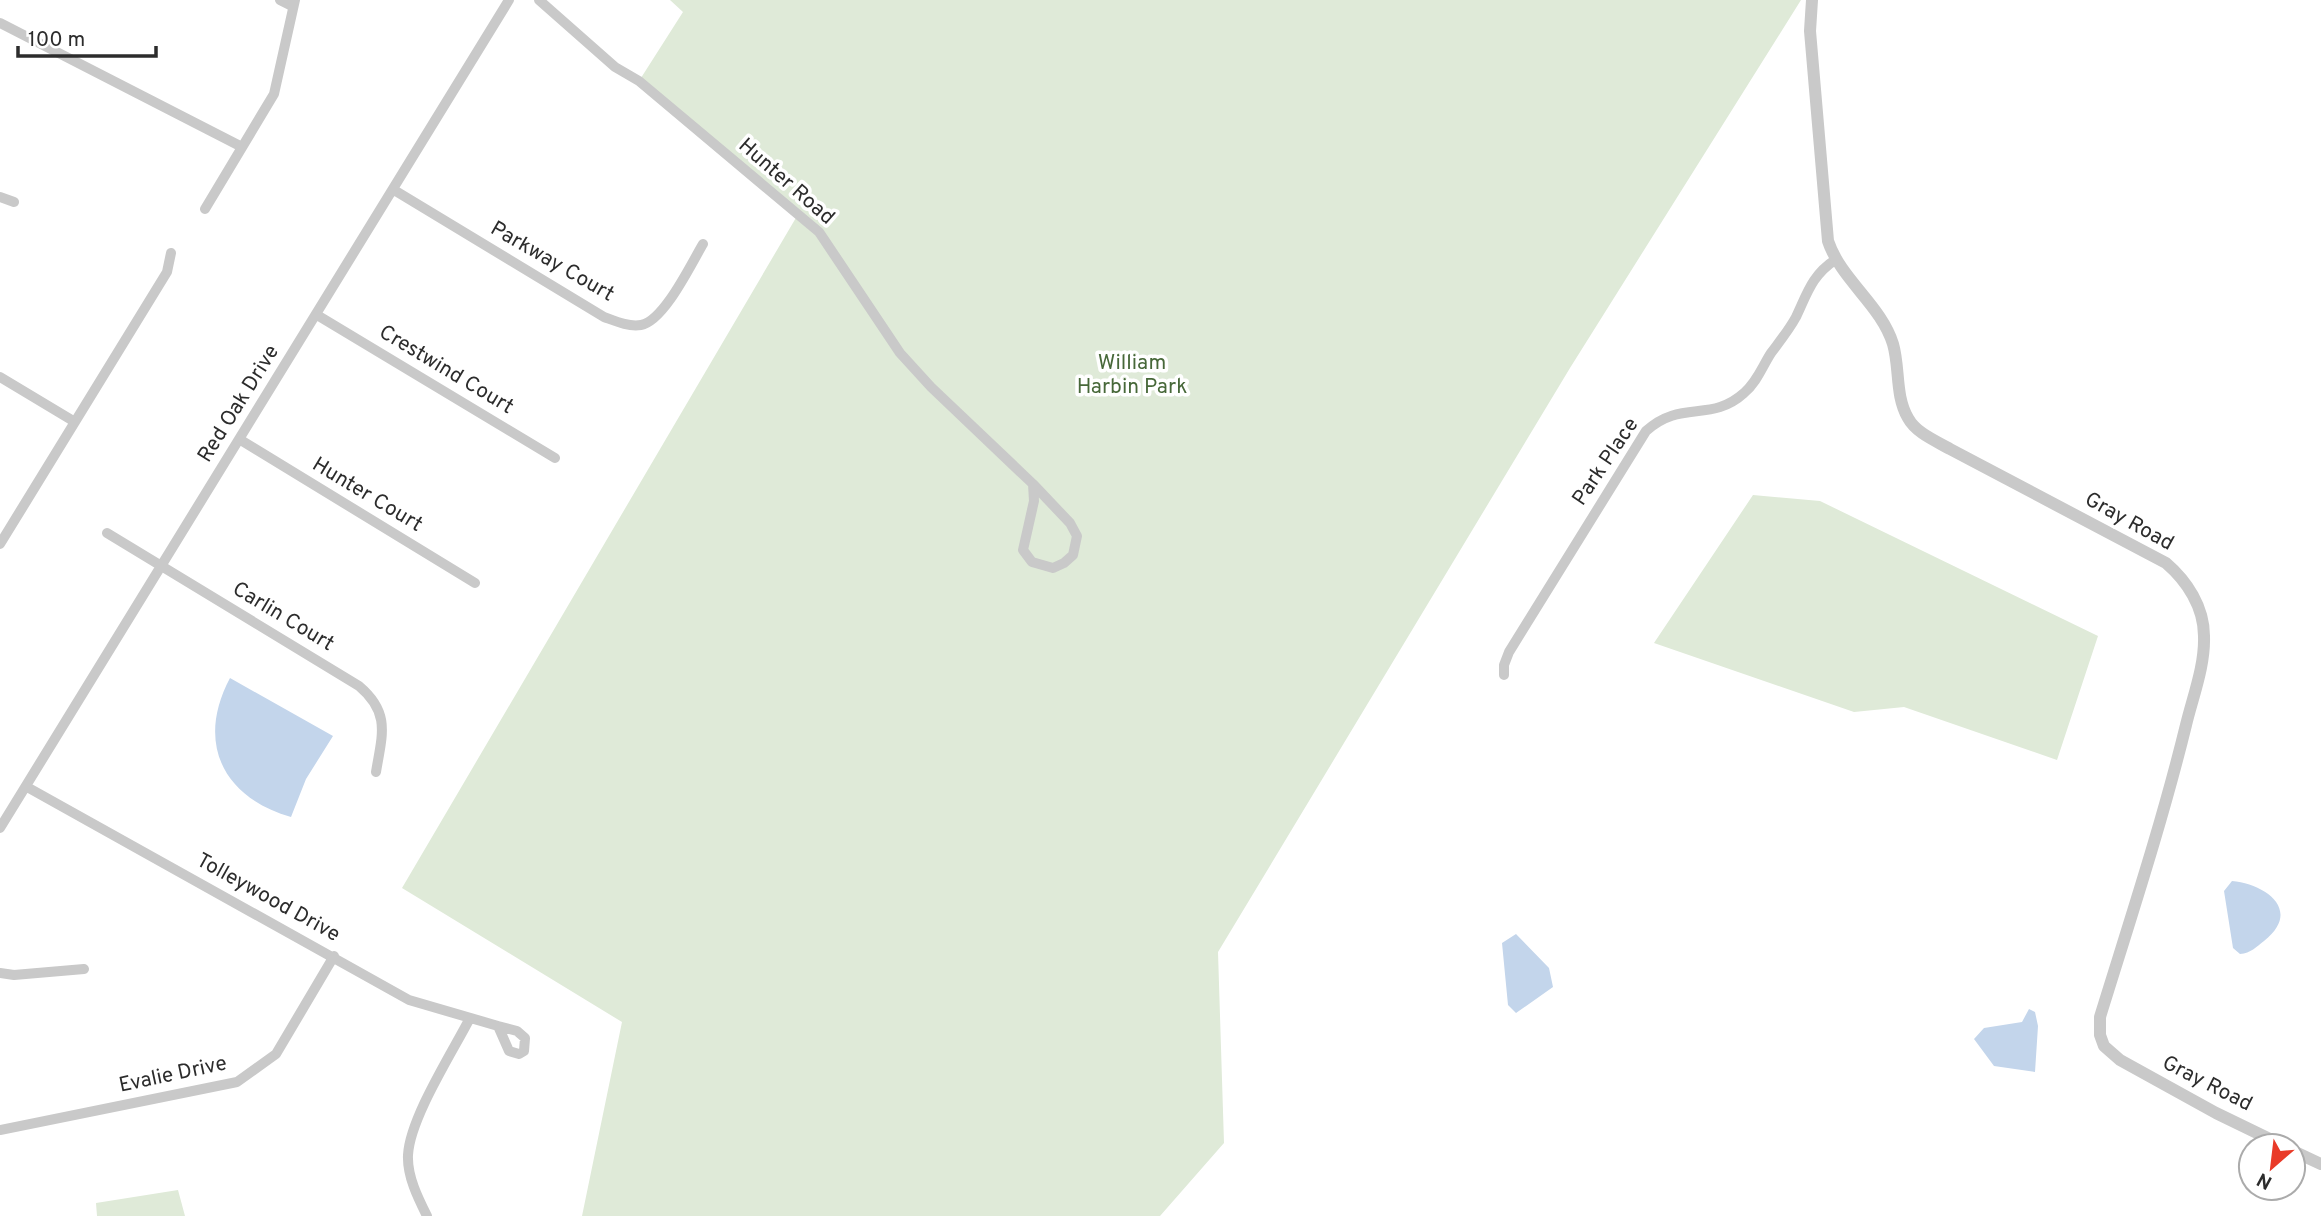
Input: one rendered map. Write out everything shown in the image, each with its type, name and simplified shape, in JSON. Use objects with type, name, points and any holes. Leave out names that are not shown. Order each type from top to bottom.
[{"type":"street","points":[[205,209],[274,93],[280,77],[293,3],[280,0]]},
{"type":"street","name":"Red Oak Drive","points":[[0,828],[509,0]]},
{"type":"street","name":"Hunter Road","points":[[539,0],[615,67],[639,81],[819,232],[900,353],[931,387],[1033,484],[1070,523],[1077,536],[1073,555],[1053,568],[1032,562],[1023,550],[1034,500],[1033,484]]},
{"type":"street","name":"Gray Road","points":[[1812,0],[1810,32],[1829,240],[1835,260],[1884,326],[1893,345],[1901,396],[1908,418],[1923,433],[2143,548],[2178,573],[2195,599],[2204,635],[2202,661],[2161,817],[2100,1017],[2100,1035],[2104,1046],[2120,1060],[2257,1132]]},
{"type":"street","points":[[0,23],[242,147]]},
{"type":"street","name":"Parkway Court","points":[[394,190],[604,317],[626,324],[642,325],[656,317],[703,244]]},
{"type":"street","points":[[0,197],[14,202]]},
{"type":"street","points":[[0,544],[167,272],[172,253]]},
{"type":"street","name":"Park Place","points":[[1504,675],[1504,665],[1509,652],[1646,431],[1668,415],[1682,410],[1713,411],[1743,395],[1788,332],[1817,273],[1835,260]]},
{"type":"street","name":"Crestwind Court","points":[[317,315],[555,458]]},
{"type":"street","points":[[0,377],[75,422]]},
{"type":"street","name":"Hunter Court","points":[[239,439],[475,583]]},
{"type":"street","name":"Carlin Court","points":[[107,533],[359,687],[375,700],[383,729],[376,772]]},
{"type":"street","name":"Tolleywood Drive","points":[[27,787],[409,1000],[498,1026]]},
{"type":"street","name":"Evalie Drive","points":[[0,1130],[237,1082],[276,1054],[334,956]]},
{"type":"street","points":[[0,973],[15,975],[84,969]]},
{"type":"street","points":[[427,1216],[411,1180],[408,1154],[416,1123],[470,1018]]},
{"type":"green space","name":"William Harbin Park","points":[[670,0],[1801,0],[1570,368],[1218,952],[1224,1143],[1160,1216],[582,1216],[622,1022],[402,888],[797,216],[639,81],[683,12]]},
{"type":"green space","points":[[1753,495],[1820,501],[2098,636],[2057,760],[1904,707],[1854,712],[1654,643]]},
{"type":"green space","points":[[178,1190],[185,1216],[97,1216],[96,1203]]},
{"type":"water","points":[[230,678],[333,736],[306,779],[291,817],[267,808],[248,796],[232,781],[222,764],[216,745],[215,724]]},
{"type":"water","points":[[2232,881],[2256,887],[2267,893],[2280,909],[2280,919],[2275,930],[2253,949],[2240,954],[2233,948],[2224,891]]},
{"type":"water","points":[[1516,934],[1549,968],[1553,987],[1516,1013],[1508,1005],[1502,943]]},
{"type":"water","points":[[2029,1009],[2035,1012],[2038,1026],[2035,1072],[1994,1066],[1974,1039],[1984,1028],[2022,1022]]}]
